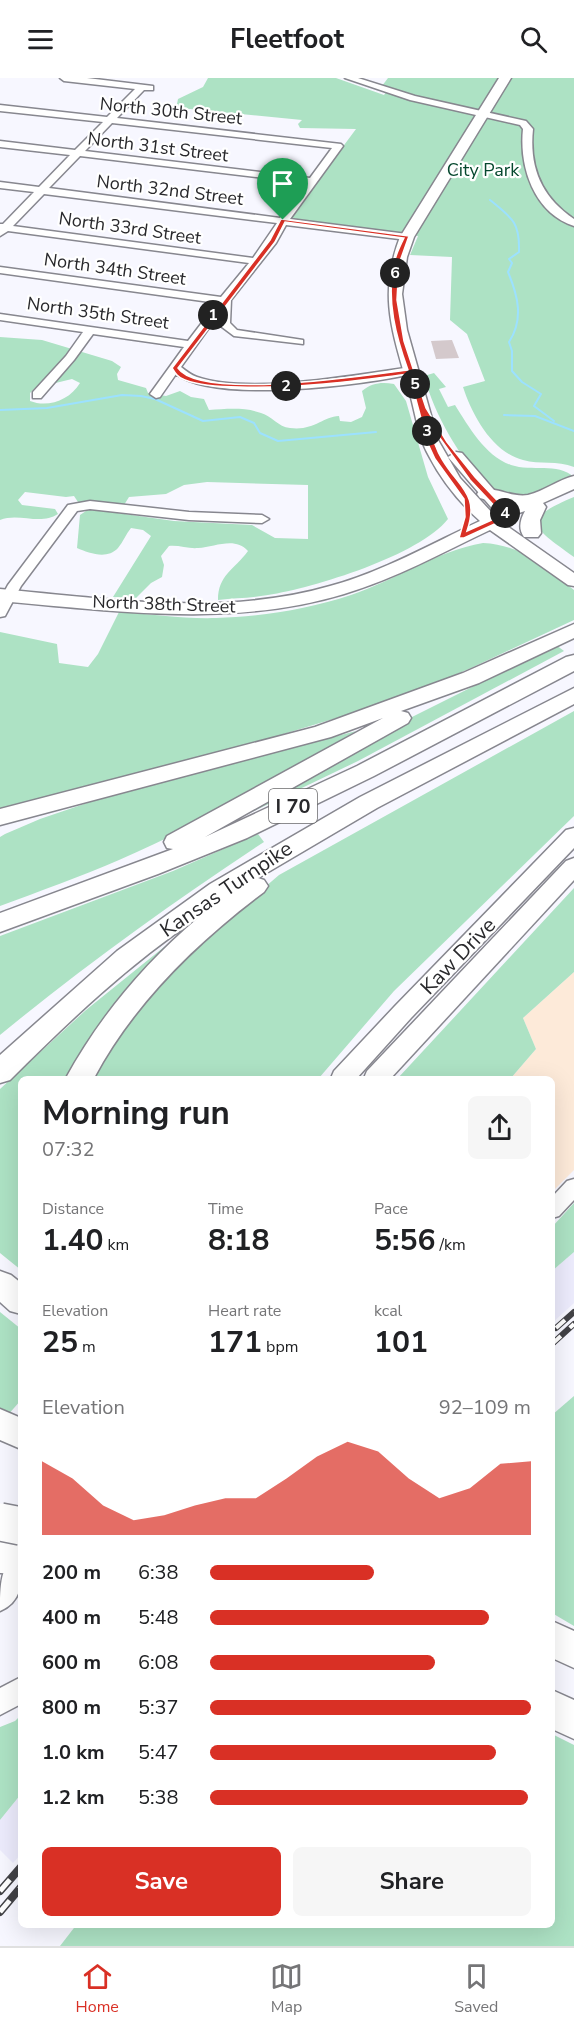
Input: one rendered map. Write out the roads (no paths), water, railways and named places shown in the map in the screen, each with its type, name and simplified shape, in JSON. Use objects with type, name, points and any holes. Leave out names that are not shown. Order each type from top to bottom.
[{"type":"highway","points":[[500,519],[518,515],[574,482]]},
{"type":"highway","points":[[487,494],[509,500],[541,501],[574,490]]},
{"type":"highway","points":[[529,540],[529,526],[541,501]]},
{"type":"highway","points":[[79,893],[160,851],[471,678],[567,633]]},
{"type":"highway","name":"Kansas Turnpike","points":[[0,923],[226,836],[319,795],[574,662]]},
{"type":"highway","points":[[0,817],[323,732],[471,678]]},
{"type":"highway","name":"Kansas Turnpike","points":[[0,1072],[112,969],[170,924],[232,882],[292,844],[574,695]]},
{"type":"highway","points":[[0,830],[84,796]]},
{"type":"highway","points":[[81,1076],[94,1049],[123,1009],[202,928],[244,893],[378,797]]},
{"type":"highway","points":[[0,1047],[63,995],[112,969]]},
{"type":"highway","points":[[0,1284],[18,1299]]},
{"type":"highway","points":[[0,1424],[18,1433]]},
{"type":"highway","points":[[0,1522],[18,1525]]},
{"type":"highway","points":[[0,1556],[18,1557]]},
{"type":"highway","points":[[555,1640],[574,1650]]},
{"type":"highway","points":[[555,1710],[574,1720]]},
{"type":"main road","points":[[505,78],[407,237],[396,264],[394,300],[401,341],[423,408],[427,432],[438,459],[467,499],[529,540],[574,581]]},
{"type":"main road","points":[[423,408],[445,443],[487,494],[500,519]]},
{"type":"main road","points":[[467,499],[468,517],[462,536],[529,540],[574,565]]},
{"type":"main road","name":"North 38th Street","points":[[5,595],[206,610],[262,606],[340,590],[500,519]]},
{"type":"main road","name":"Kaw Drive","points":[[345,1076],[403,1012],[574,835]]},
{"type":"main road","name":"Kaw Drive","points":[[378,1076],[574,866]]},
{"type":"main road","points":[[0,1541],[18,1516]]},
{"type":"main road","points":[[0,1595],[18,1570]]},
{"type":"street","points":[[2,229],[146,87],[64,78]]},
{"type":"street","points":[[349,78],[413,99],[513,119],[526,126],[526,163],[534,182],[551,204],[574,223]]},
{"type":"street","name":"North 30th Street","points":[[0,108],[338,146],[312,181]]},
{"type":"street","name":"North 31st Street","points":[[0,144],[312,181]]},
{"type":"street","points":[[156,394],[255,261],[273,241],[283,220],[312,181]]},
{"type":"street","name":"North 32nd Street","points":[[0,184],[407,237]]},
{"type":"street","name":"North 33rd Street","points":[[2,229],[255,261]]},
{"type":"street","name":"North 34th Street","points":[[0,270],[226,301]]},
{"type":"street","points":[[226,301],[224,324],[234,333],[299,342]]},
{"type":"street","name":"North 35th Street","points":[[0,317],[191,345]]},
{"type":"street","points":[[37,395],[70,358],[90,330]]},
{"type":"street","points":[[175,368],[186,379],[242,387],[304,385],[412,372]]},
{"type":"street","points":[[0,614],[5,595],[15,585],[68,512],[78,506],[262,519]]},
{"type":"street","points":[[555,1207],[574,1187]]},
{"type":"street","points":[[0,1704],[18,1691]]},
{"type":"waterway","points":[[490,200],[509,216],[518,234],[519,252],[509,259],[512,263],[508,272],[518,307],[517,325],[509,342],[512,351],[512,371],[522,382],[541,394],[534,406],[554,421]]},
{"type":"waterway","points":[[0,410],[47,408],[122,395],[141,396],[155,399],[203,421],[240,417],[254,423],[260,433],[278,441],[376,432]]},
{"type":"waterway","points":[[504,415],[535,416],[574,431]]},
{"type":"railway","points":[[556,1328],[574,1312]]},
{"type":"railway","points":[[555,1341],[574,1324]]},
{"type":"railway","points":[[0,1891],[18,1870]]},
{"type":"railway","points":[[0,1912],[18,1891]]},
{"type":"park label","name":"City Park","points":[[483,170]]}]
